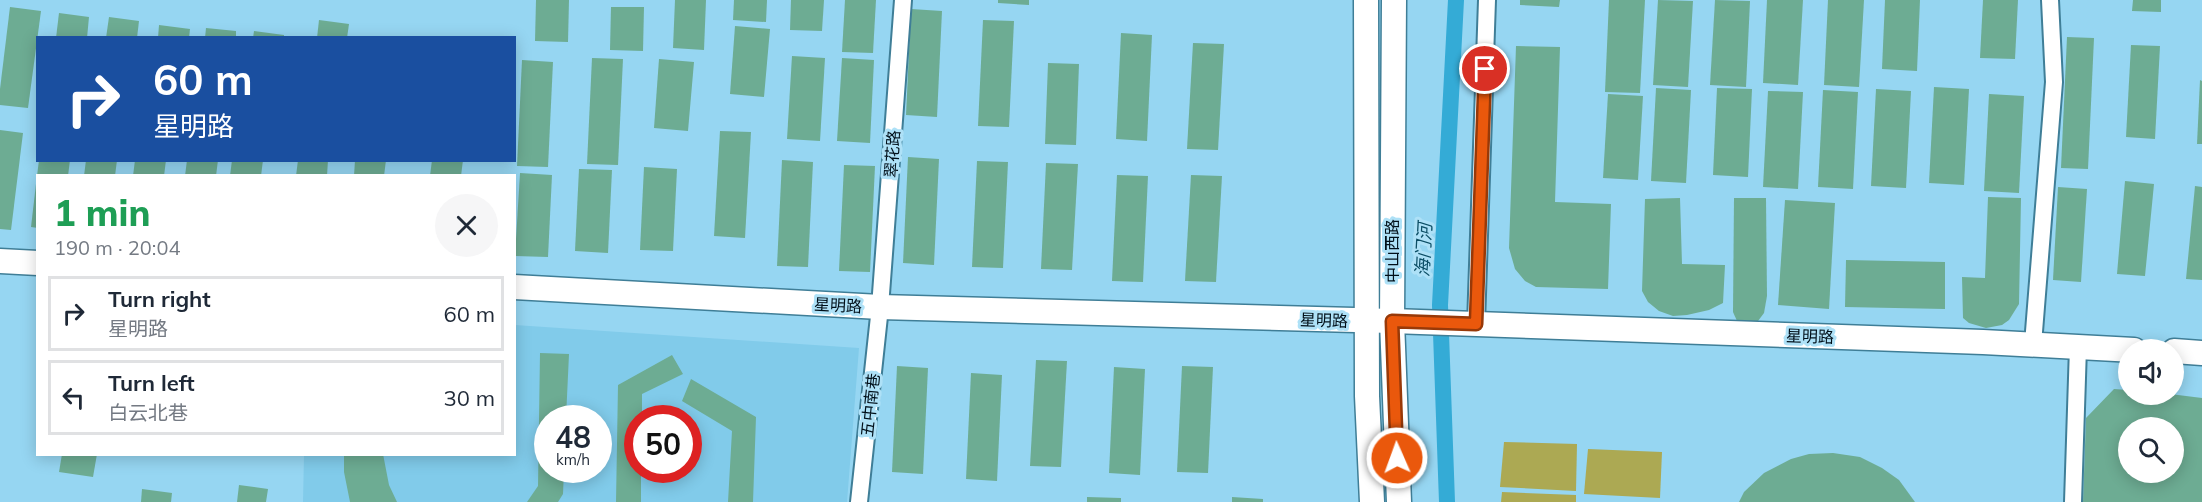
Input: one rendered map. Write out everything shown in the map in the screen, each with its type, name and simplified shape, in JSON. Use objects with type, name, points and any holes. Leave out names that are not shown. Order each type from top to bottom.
[{"type":"street","name":"翠花路","points":[[880,307],[903,0]]},
{"type":"street","name":"中山西路","points":[[1366,0],[1367,321],[1372,502]]},
{"type":"street","name":"中山西路","points":[[1394,0],[1399,321],[1399,502]]},
{"type":"street","points":[[1476,324],[1487,0]]},
{"type":"street","points":[[2033,344],[2054,82],[2050,0]]},
{"type":"street","points":[[0,261],[36,263]]},
{"type":"street","name":"星明路","points":[[516,287],[880,307],[1399,321],[2033,344],[2118,349]]},
{"type":"street","name":"五中南巷","points":[[859,502],[880,307]]},
{"type":"street","points":[[2073,502],[2078,347]]},
{"type":"street","points":[[2184,352],[2202,353]]},
{"type":"shaded area","points":[[516,325],[859,348],[847,502],[303,502],[304,456],[516,456]]},
{"type":"shaded area","points":[[1504,442],[1577,444],[1576,491],[1500,487]]},
{"type":"shaded area","points":[[1588,449],[1662,452],[1660,498],[1584,494]]},
{"type":"shaded area","points":[[1502,492],[1576,495],[1576,502],[1501,502]]},
{"type":"building","points":[[536,0],[569,0],[568,42],[535,41]]},
{"type":"building","points":[[675,0],[706,0],[704,50],[673,48]]},
{"type":"building","points":[[734,0],[767,0],[766,22],[733,20]]},
{"type":"building","points":[[791,0],[824,0],[822,31],[790,30]]},
{"type":"building","points":[[845,0],[876,0],[873,53],[842,52]]},
{"type":"building","points":[[998,0],[1029,0],[1029,5],[998,3]]},
{"type":"building","points":[[1520,0],[1560,0],[1559,7],[1520,5]]},
{"type":"building","points":[[1609,0],[1645,0],[1640,93],[1605,92]]},
{"type":"building","points":[[1658,0],[1693,1],[1688,87],[1653,85]]},
{"type":"building","points":[[1715,0],[1750,1],[1746,87],[1710,85]]},
{"type":"building","points":[[1767,0],[1803,0],[1798,85],[1763,83]]},
{"type":"building","points":[[1828,0],[1864,0],[1859,87],[1824,85]]},
{"type":"building","points":[[1885,0],[1920,0],[1917,71],[1882,69]]},
{"type":"building","points":[[1983,0],[2018,0],[2015,59],[1980,58]]},
{"type":"building","points":[[2133,0],[2161,0],[2161,12],[2132,11]]},
{"type":"building","points":[[10,7],[41,11],[28,108],[0,105]]},
{"type":"building","points":[[611,7],[644,7],[643,51],[610,50]]},
{"type":"building","points":[[911,9],[942,11],[937,117],[906,115]]},
{"type":"building","points":[[59,13],[89,17],[87,36],[56,36]]},
{"type":"building","points":[[109,17],[139,21],[137,36],[106,36]]},
{"type":"building","points":[[319,20],[349,24],[347,36],[317,36]]},
{"type":"building","points":[[983,20],[1014,21],[1009,127],[978,126]]},
{"type":"building","points":[[159,25],[190,29],[189,36],[158,36]]},
{"type":"building","points":[[735,26],[770,29],[764,97],[730,94]]},
{"type":"building","points":[[206,28],[236,31],[236,36],[205,36]]},
{"type":"building","points":[[254,31],[284,35],[284,36],[253,36]]},
{"type":"building","points":[[1121,33],[1152,35],[1147,141],[1116,139]]},
{"type":"building","points":[[2067,37],[2094,38],[2088,169],[2061,168]]},
{"type":"building","points":[[1193,43],[1224,44],[1218,150],[1187,149]]},
{"type":"building","points":[[2131,45],[2160,46],[2155,139],[2126,137]]},
{"type":"building","points":[[1516,46],[1560,47],[1555,202],[1611,204],[1608,289],[1536,287],[1525,281],[1515,269],[1509,248]]},
{"type":"building","points":[[792,56],[825,58],[820,141],[787,139]]},
{"type":"building","points":[[592,58],[623,59],[618,165],[587,164]]},
{"type":"building","points":[[842,58],[874,60],[870,143],[837,141]]},
{"type":"building","points":[[659,59],[694,62],[688,131],[654,128]]},
{"type":"building","points":[[522,60],[553,62],[548,167],[517,166]]},
{"type":"building","points":[[1048,63],[1079,64],[1076,145],[1045,144]]},
{"type":"building","points":[[2200,80],[2202,81],[2202,144],[2197,144]]},
{"type":"building","points":[[1934,87],[1969,89],[1964,185],[1929,183]]},
{"type":"building","points":[[1656,88],[1691,90],[1686,183],[1651,181]]},
{"type":"building","points":[[1717,88],[1752,89],[1748,177],[1713,175]]},
{"type":"building","points":[[1876,89],[1911,91],[1906,188],[1871,186]]},
{"type":"building","points":[[1823,90],[1858,92],[1853,189],[1818,187]]},
{"type":"building","points":[[1768,91],[1803,92],[1798,189],[1763,187]]},
{"type":"building","points":[[1608,94],[1643,96],[1638,180],[1603,178]]},
{"type":"building","points":[[1989,94],[2024,96],[2019,193],[1984,191]]},
{"type":"building","points":[[0,130],[23,133],[11,230],[0,229]]},
{"type":"building","points":[[720,131],[751,132],[745,238],[714,236]]},
{"type":"building","points":[[908,157],[939,159],[934,265],[903,263]]},
{"type":"building","points":[[782,160],[813,162],[808,267],[777,266]]},
{"type":"building","points":[[977,161],[1008,162],[1003,268],[972,267]]},
{"type":"building","points":[[39,162],[70,162],[68,174],[37,174]]},
{"type":"building","points":[[86,162],[117,162],[115,174],[84,174]]},
{"type":"building","points":[[135,162],[166,162],[164,174],[133,174]]},
{"type":"building","points":[[187,162],[218,162],[216,174],[185,174]]},
{"type":"building","points":[[232,162],[263,162],[261,174],[230,174]]},
{"type":"building","points":[[298,162],[328,162],[327,174],[296,174]]},
{"type":"building","points":[[355,162],[386,162],[384,174],[354,174]]},
{"type":"building","points":[[432,162],[463,162],[461,174],[430,174]]},
{"type":"building","points":[[1046,163],[1078,164],[1072,270],[1041,269]]},
{"type":"building","points":[[844,165],[875,166],[870,272],[839,271]]},
{"type":"building","points":[[644,167],[677,169],[673,251],[640,250]]},
{"type":"building","points":[[579,169],[612,170],[608,253],[575,251]]},
{"type":"building","points":[[520,173],[552,175],[548,257],[516,256]]},
{"type":"building","points":[[1117,175],[1148,176],[1143,282],[1112,281]]},
{"type":"building","points":[[1191,175],[1222,176],[1216,282],[1185,281]]},
{"type":"building","points":[[2125,181],[2154,184],[2145,276],[2117,274]]},
{"type":"building","points":[[36,184],[36,228],[31,227]]},
{"type":"building","points":[[2195,186],[2202,187],[2202,280],[2186,279]]},
{"type":"building","points":[[2058,187],[2087,189],[2081,282],[2053,280]]},
{"type":"building","points":[[1988,197],[2021,198],[2019,304],[2009,320],[2002,325],[1986,328],[1969,323],[1963,318],[1962,277],[1985,278]]},
{"type":"building","points":[[1680,198],[1682,264],[1725,265],[1723,303],[1709,310],[1673,316],[1659,311],[1648,302],[1642,291],[1645,199]]},
{"type":"building","points":[[1734,198],[1766,198],[1767,296],[1764,313],[1758,321],[1748,324],[1737,321],[1733,312]]},
{"type":"building","points":[[1785,200],[1835,203],[1829,309],[1778,305]]},
{"type":"building","points":[[1846,260],[1945,262],[1945,309],[1845,307]]},
{"type":"building","points":[[540,353],[569,354],[567,405],[539,405]]},
{"type":"building","points":[[672,355],[683,374],[642,394],[642,405],[624,405],[624,483],[641,483],[641,502],[616,502],[618,385]]},
{"type":"building","points":[[1036,360],[1067,361],[1061,467],[1030,466]]},
{"type":"building","points":[[897,366],[928,368],[923,474],[892,472]]},
{"type":"building","points":[[1182,366],[1213,367],[1208,473],[1177,472]]},
{"type":"building","points":[[1114,367],[1145,369],[1140,475],[1109,473]]},
{"type":"building","points":[[971,373],[1002,375],[997,481],[966,479]]},
{"type":"building","points":[[691,379],[756,417],[753,502],[728,502],[732,431],[702,413],[702,405],[689,405],[682,401]]},
{"type":"building","points":[[2114,389],[2118,389],[2118,405],[2184,405],[2184,396],[2202,398],[2202,502],[2083,502],[2086,418]]},
{"type":"building","points":[[1833,453],[1860,457],[1882,468],[1899,480],[1915,502],[1739,502],[1744,492],[1764,473],[1791,459],[1809,454]]},
{"type":"building","points":[[62,456],[97,456],[93,477],[59,472]]},
{"type":"building","points":[[344,456],[383,456],[389,485],[397,502],[350,502],[344,472]]},
{"type":"building","points":[[538,483],[563,483],[563,494],[558,502],[527,502]]},
{"type":"building","points":[[239,485],[268,489],[266,502],[237,502]]},
{"type":"building","points":[[142,489],[172,493],[171,502],[141,502]]},
{"type":"building","points":[[1087,497],[1121,498],[1121,502],[1087,502]]},
{"type":"building","points":[[1232,497],[1263,499],[1263,502],[1232,502]]},
{"type":"waterway","name":"海门河","points":[[1447,502],[1440,305],[1456,0]]},
{"type":"route","points":[[1397,458],[1392,321],[1476,324],[1485,69]]}]
